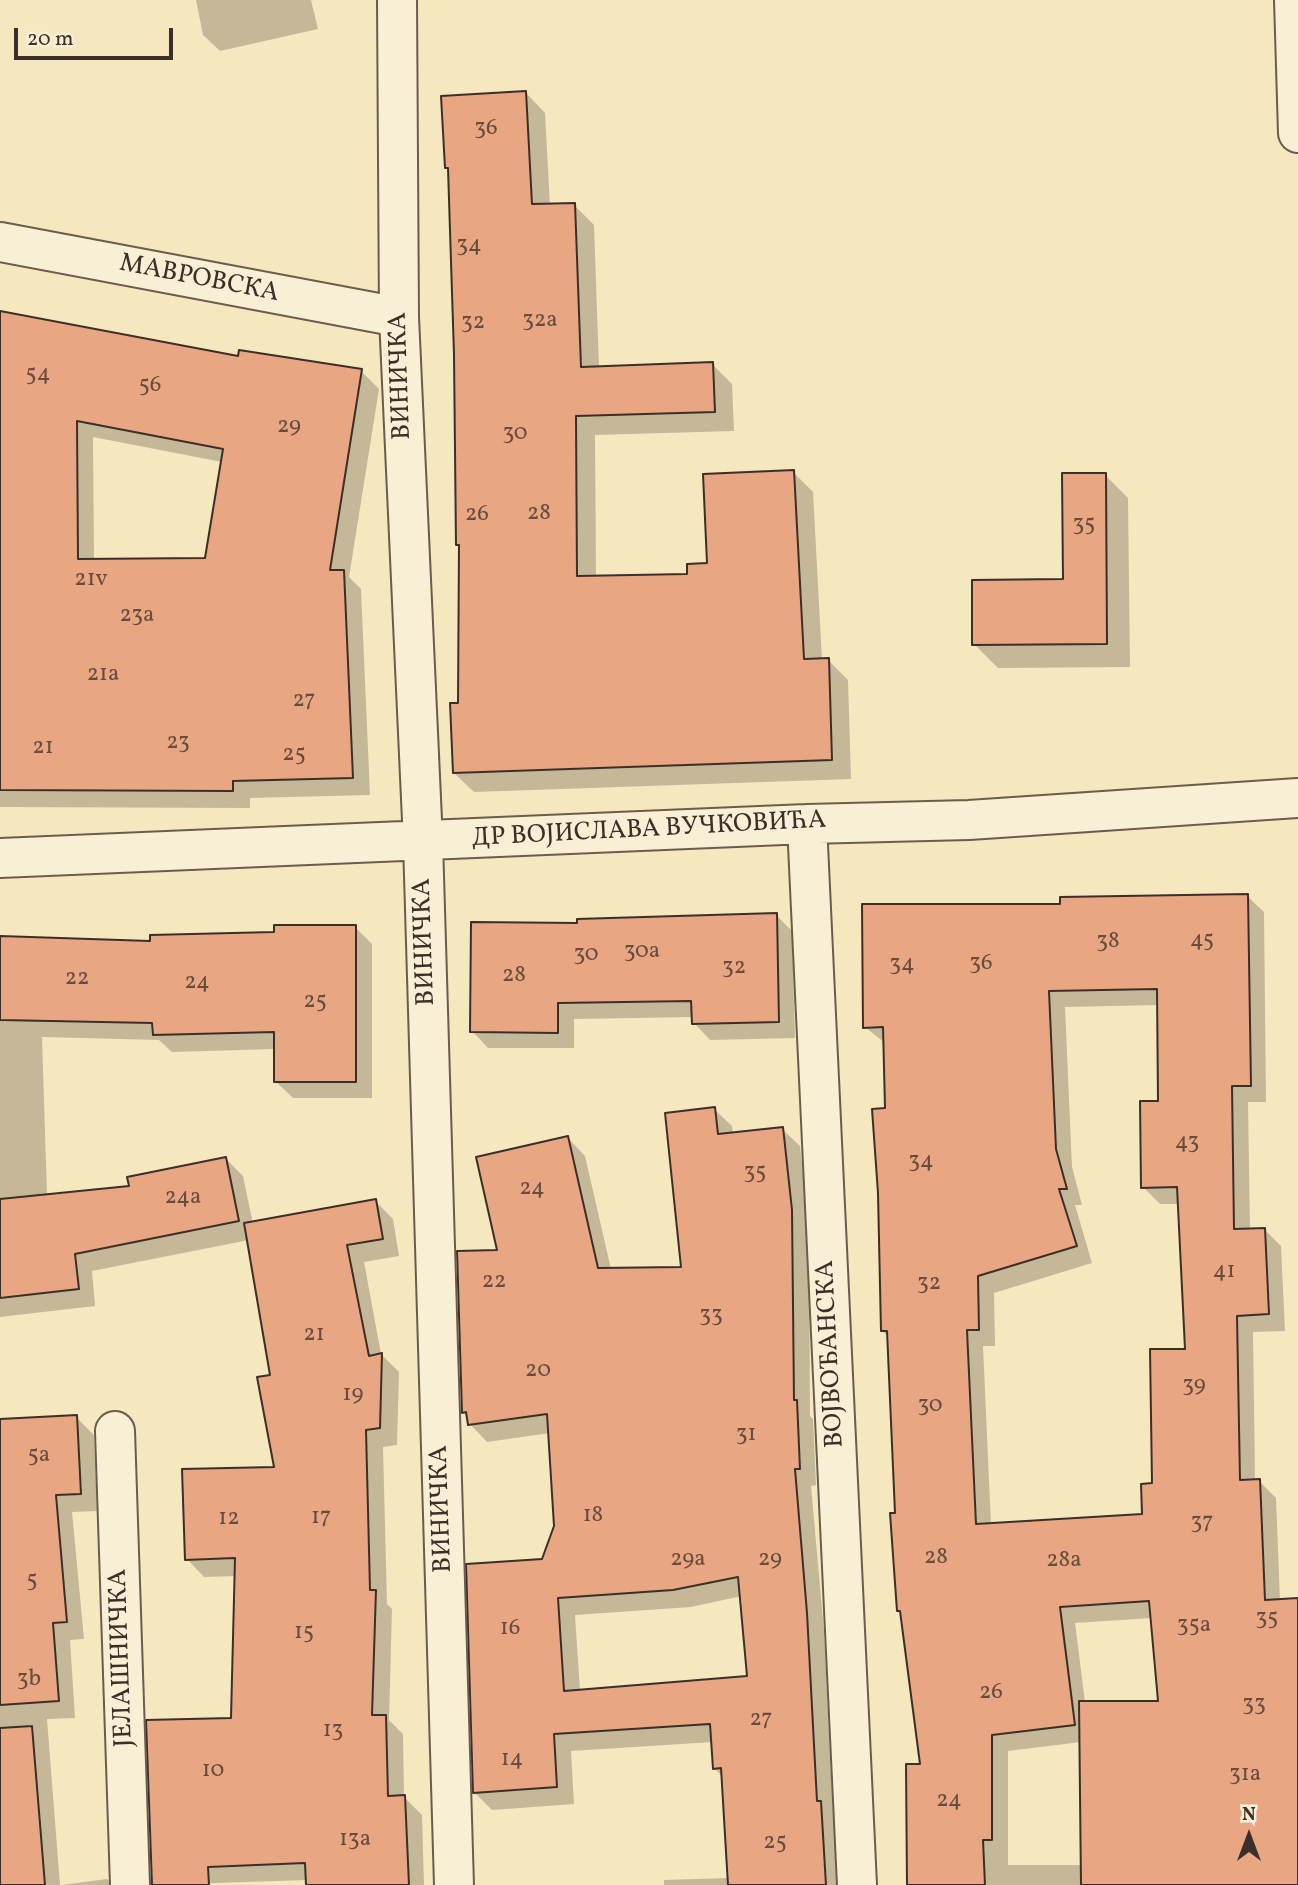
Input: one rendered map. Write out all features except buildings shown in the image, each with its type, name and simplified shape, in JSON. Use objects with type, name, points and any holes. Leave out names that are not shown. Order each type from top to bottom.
[{"type":"street","name":"ВИНИЧКА","points":[[397,0],[399,317],[423,842],[454,1885]]},
{"type":"street","points":[[1294,0],[1298,133]]},
{"type":"street","name":"МАВРОВСКА","points":[[0,242],[399,317]]},
{"type":"street","name":"ДР ВОЈИСЛАВА ВУЧКОВИЋА","points":[[0,858],[807,824],[969,820],[1298,798]]},
{"type":"street","name":"ВОЈВОЂАНСКА","points":[[807,824],[857,1885]]},
{"type":"street","name":"ЈЕЛАШНИЧКА","points":[[115,1431],[130,1885]]}]
